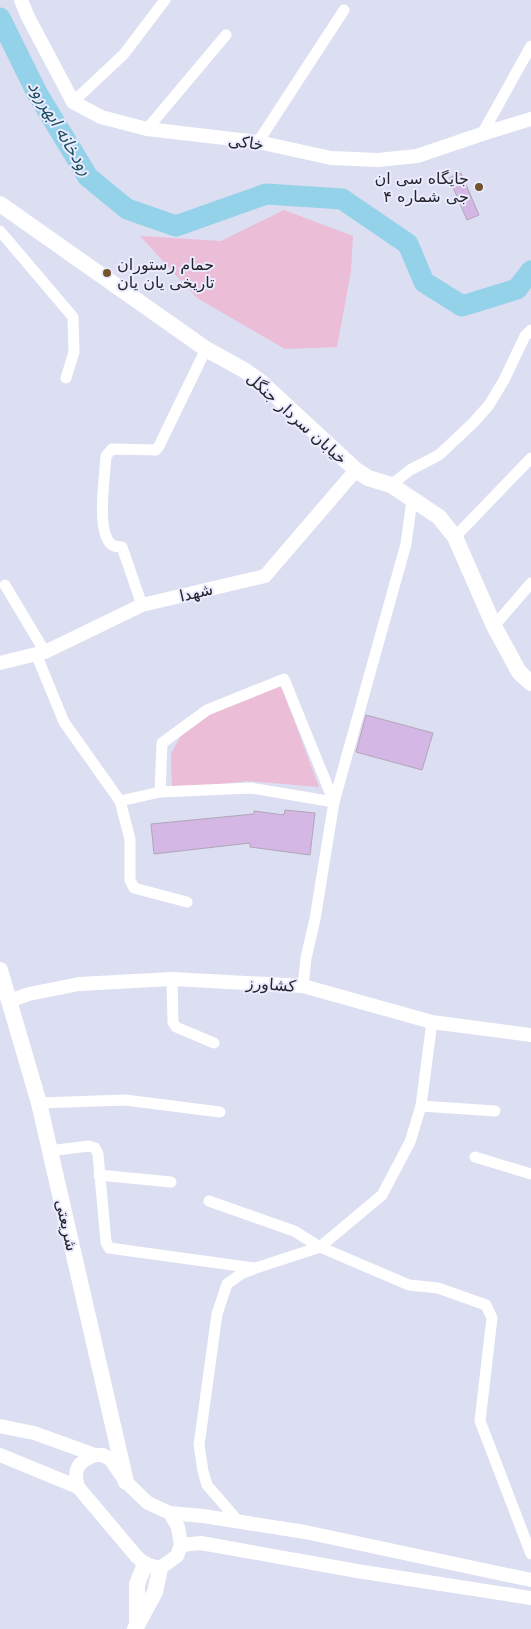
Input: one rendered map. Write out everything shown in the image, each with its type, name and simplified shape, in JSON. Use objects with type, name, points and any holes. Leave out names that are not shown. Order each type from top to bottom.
[{"type":"main road","name":"خیابان سردار جنگل","points":[[0,204],[206,349],[244,370],[262,383],[356,470],[368,478],[391,486],[439,517],[455,537],[494,626],[519,672],[531,684]]},
{"type":"main road","name":"شریعتی","points":[[0,970],[39,1103],[126,1482]]},
{"type":"main road","points":[[136,1626],[137,1584],[152,1566]]},
{"type":"street","points":[[21,0],[73,102],[124,54],[165,0]]},
{"type":"street","points":[[258,142],[344,10]]},
{"type":"street","points":[[147,129],[226,35]]},
{"type":"street","points":[[482,134],[531,46]]},
{"type":"street","name":"خاکی","points":[[73,102],[101,117],[147,129],[258,142],[331,158],[378,160],[417,156],[531,119]]},
{"type":"street","points":[[0,231],[73,317],[74,352],[66,378]]},
{"type":"street","points":[[391,486],[410,470],[439,455],[473,423],[489,405],[504,380],[525,336],[531,330]]},
{"type":"street","points":[[142,605],[122,547],[109,543],[102,525],[106,456],[112,449],[149,451],[156,450],[160,446],[206,349]]},
{"type":"street","points":[[455,537],[531,458]]},
{"type":"street","name":"شهدا","points":[[0,663],[40,653],[142,605],[265,576],[356,470]]},
{"type":"street","points":[[303,986],[306,958],[315,920],[334,802],[406,544],[412,500]]},
{"type":"street","points":[[494,626],[531,582]]},
{"type":"street","points":[[5,585],[40,653],[64,722],[120,801],[130,839],[130,880],[134,888],[187,902]]},
{"type":"street","points":[[160,792],[162,743],[207,710],[284,679],[334,802]]},
{"type":"street","points":[[120,801],[160,792],[251,788],[334,802]]},
{"type":"street","points":[[172,979],[173,1022],[176,1027],[214,1043]]},
{"type":"street","name":"کشاورز","points":[[9,1001],[29,994],[79,984],[172,979],[303,986],[432,1022],[531,1035]]},
{"type":"street","points":[[239,1522],[207,1485],[203,1471],[200,1445],[216,1314],[227,1284],[241,1274],[256,1268],[320,1247],[382,1195],[410,1142],[421,1106],[432,1022]]},
{"type":"street","points":[[39,1103],[125,1100],[220,1112]]},
{"type":"street","points":[[421,1106],[495,1111]]},
{"type":"street","points":[[49,1151],[89,1146],[95,1148],[98,1154],[106,1242],[110,1248],[256,1268]]},
{"type":"street","points":[[475,1157],[531,1174]]},
{"type":"street","points":[[100,1174],[171,1182]]},
{"type":"street","points":[[209,1201],[294,1231],[320,1247],[409,1285],[438,1288],[486,1304],[492,1318],[480,1421],[531,1554]]},
{"type":"street","points":[[0,1426],[34,1433],[94,1455],[102,1455],[111,1460],[126,1482],[148,1503],[170,1513],[305,1532],[531,1580]]},
{"type":"street","points":[[94,1455],[85,1459],[76,1469],[78,1487],[137,1557],[152,1566],[177,1556],[181,1545],[178,1527],[170,1513]]},
{"type":"street","points":[[0,1456],[78,1487]]},
{"type":"street","points":[[181,1545],[201,1543],[357,1571],[531,1598]]},
{"type":"shaded area","points":[[284,210],[353,236],[351,271],[337,347],[285,349],[197,298],[140,236],[221,241]]},
{"type":"shaded area","points":[[279,685],[283,691],[319,787],[247,781],[172,790],[171,754],[180,737],[198,720]]},
{"type":"building","points":[[461,173],[479,215],[467,220],[449,178]]},
{"type":"building","points":[[366,715],[433,733],[422,770],[356,752]]},
{"type":"building","points":[[285,810],[315,813],[310,855],[250,847],[250,843],[154,854],[151,824],[254,814],[254,811],[284,815]]},
{"type":"waterway","name":"رودخانه ابهررود","points":[[0,18],[37,93],[88,177],[127,209],[176,226],[266,194],[342,199],[408,244],[424,282],[462,306],[517,289],[531,271]]},
{"type":"place","name":"جایگاه سی ان جی شماره ۴","points":[[479,187]]},
{"type":"place","name":"حمام رستوران تاریخی یان یان","points":[[107,273]]}]
